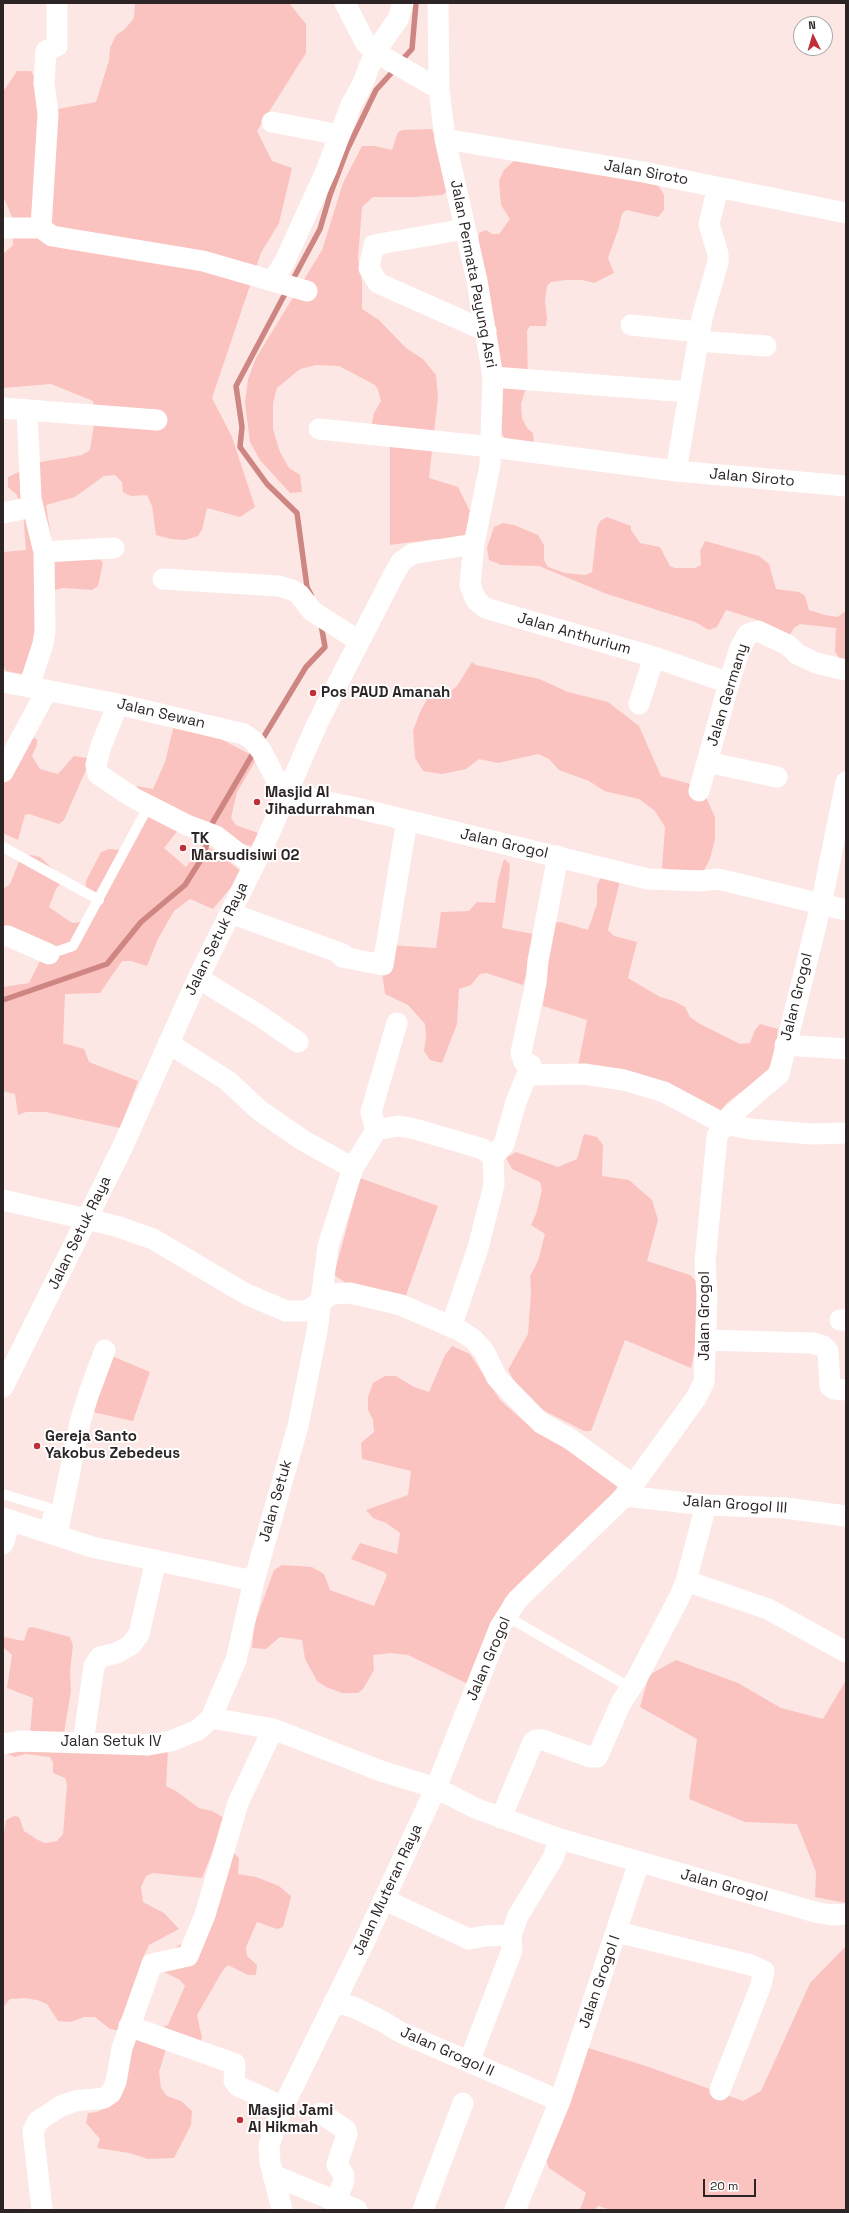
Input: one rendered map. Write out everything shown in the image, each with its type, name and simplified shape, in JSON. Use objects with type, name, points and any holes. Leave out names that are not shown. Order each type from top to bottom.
[{"type":"street","points":[[41,228],[48,114],[44,84],[46,51],[57,46],[57,3]]},
{"type":"street","points":[[345,3],[365,42],[382,56],[439,89]]},
{"type":"street","points":[[3,228],[41,228],[52,236],[204,261],[290,286],[284,263],[310,207],[351,105],[362,85],[382,56],[398,19],[403,3]]},
{"type":"street","name":"Jalan Permata Payung Asri","points":[[438,3],[439,89],[445,139],[465,229],[494,377],[490,465],[474,544]]},
{"type":"street","points":[[272,122],[340,135]]},
{"type":"street","name":"Jalan Siroto","points":[[445,139],[643,172],[846,213]]},
{"type":"street","points":[[676,471],[698,336],[718,262],[718,254],[709,224],[718,187]]},
{"type":"street","points":[[465,229],[374,245],[369,268],[378,283],[486,331]]},
{"type":"street","points":[[631,325],[766,346]]},
{"type":"street","points":[[494,377],[689,392]]},
{"type":"street","points":[[3,408],[157,420]]},
{"type":"street","points":[[3,772],[38,688],[45,631],[44,552],[32,507],[27,410]]},
{"type":"street","name":"Jalan Siroto","points":[[319,429],[492,447],[676,471],[846,486]]},
{"type":"street","points":[[3,512],[32,507]]},
{"type":"street","name":"Jalan Setuk Raya","points":[[3,1387],[122,1148],[198,978],[288,794],[318,722],[401,562],[412,554],[474,544]]},
{"type":"street","name":"Jalan Anthurium","points":[[474,544],[470,585],[476,600],[485,608],[654,657],[729,683]]},
{"type":"street","points":[[44,552],[114,548]]},
{"type":"street","points":[[163,579],[279,586],[299,594],[318,615],[359,641]]},
{"type":"street","name":"Jalan Germany","points":[[698,791],[740,648],[748,634],[758,631],[788,645],[797,654],[816,663],[846,670]]},
{"type":"street","points":[[639,704],[654,657]]},
{"type":"street","name":"Jalan Sewan","points":[[3,682],[118,704],[244,734],[254,741],[262,752],[274,777],[288,794]]},
{"type":"street","points":[[118,704],[101,746],[96,765],[98,774],[149,805],[186,825],[208,833],[253,865]]},
{"type":"street","points":[[707,762],[777,777]]},
{"type":"street","points":[[846,782],[821,905],[846,910]]},
{"type":"street","name":"Jalan Grogol","points":[[288,794],[407,820],[648,879],[701,881],[718,879],[733,881],[821,905],[779,1074],[724,1124],[717,1136],[706,1255],[706,1340],[704,1382],[696,1398],[629,1490],[518,1599],[506,1616],[500,1627],[436,1788],[475,1808],[560,1839],[815,1912],[831,1915],[846,1914]]},
{"type":"street","points":[[230,913],[343,954],[342,957],[383,965],[386,959],[407,820]]},
{"type":"street","points":[[493,1157],[504,1144],[516,1102],[531,1066],[524,1062],[523,1043],[536,983],[558,856]]},
{"type":"street","points":[[3,936],[8,936],[49,954]]},
{"type":"street","points":[[198,978],[260,1016],[298,1042]]},
{"type":"street","points":[[397,1023],[371,1112],[376,1130],[398,1126],[415,1129],[483,1149],[493,1157],[495,1172],[492,1192],[478,1248],[451,1327]]},
{"type":"street","points":[[168,1043],[228,1081],[259,1110],[304,1141],[353,1168]]},
{"type":"street","points":[[785,1045],[846,1049]]},
{"type":"street","points":[[528,1075],[584,1074],[624,1080],[664,1092],[724,1124],[772,1132],[846,1133]]},
{"type":"street","name":"Jalan Setuk","points":[[254,1581],[298,1426],[317,1331],[328,1246],[353,1168],[376,1130]]},
{"type":"street","points":[[3,1200],[116,1226],[153,1239],[246,1294],[286,1311],[307,1311],[314,1308],[321,1300],[332,1294],[350,1293],[401,1305],[451,1327],[473,1339],[484,1351],[497,1378],[541,1423],[570,1439],[629,1490]]},
{"type":"street","points":[[706,1340],[798,1342],[823,1346],[828,1351],[830,1386],[834,1389],[846,1390]]},
{"type":"street","points":[[50,1533],[88,1393],[105,1350]]},
{"type":"street","name":"Jalan Grogol III","points":[[629,1490],[706,1505],[785,1508],[846,1516]]},
{"type":"street","points":[[501,1818],[533,1742],[539,1739],[590,1757],[597,1757],[621,1703],[631,1688],[686,1581],[706,1505]]},
{"type":"street","points":[[3,1544],[7,1519],[92,1547],[254,1581]]},
{"type":"street","points":[[83,1743],[94,1666],[100,1657],[118,1653],[131,1645],[138,1634],[156,1560]]},
{"type":"street","name":"Jalan Setuk IV","points":[[3,1744],[20,1741],[148,1745],[171,1741],[198,1730],[211,1718],[236,1660],[254,1581]]},
{"type":"street","points":[[686,1581],[768,1609],[846,1652]]},
{"type":"street","points":[[211,1718],[273,1729],[381,1771],[436,1788]]},
{"type":"street","points":[[42,2210],[33,2131],[38,2121],[60,2106],[74,2101],[104,2098],[111,2093],[116,2082],[122,2048],[152,1964],[188,1956],[205,1915],[238,1802],[273,1729]]},
{"type":"street","name":"Jalan Muteran Raya","points":[[282,2210],[270,2162],[269,2146],[283,2107],[384,1900],[436,1788]]},
{"type":"street","points":[[470,2062],[512,1950],[511,1935],[518,1916],[554,1858],[560,1839]]},
{"type":"street","name":"Jalan Grogol I","points":[[515,2210],[560,2101],[639,1862]]},
{"type":"street","points":[[384,1900],[469,1939],[485,1936],[511,1935]]},
{"type":"street","points":[[617,1932],[751,1965],[764,1971],[761,1985],[720,2090]]},
{"type":"street","name":"Jalan Grogol II","points":[[334,2002],[353,2008],[382,2021],[400,2032],[560,2101]]},
{"type":"street","points":[[129,2026],[235,2064],[234,2081],[238,2086],[283,2107]]},
{"type":"street","points":[[423,2210],[463,2103]]},
{"type":"street","points":[[321,2113],[346,2130],[347,2134],[337,2165],[344,2175],[344,2181],[336,2200]]},
{"type":"street","points":[[273,2175],[357,2210]]},
{"type":"lane","points":[[49,954],[73,946],[149,805]]},
{"type":"lane","points":[[3,847],[99,900]]},
{"type":"lane","points":[[3,1494],[48,1508],[50,1512],[50,1533]]},
{"type":"lane","points":[[506,1616],[631,1688]]},
{"type":"shaded area","points":[[135,3],[289,3],[306,24],[306,53],[257,131],[272,161],[292,168],[279,223],[261,253],[212,398],[232,437],[255,507],[240,517],[207,508],[202,530],[198,536],[185,540],[171,539],[156,535],[152,506],[147,495],[131,496],[123,492],[122,482],[115,475],[104,476],[75,497],[46,505],[52,544],[94,551],[103,563],[98,586],[92,590],[62,588],[55,590],[49,612],[22,674],[6,671],[3,665],[3,552],[26,550],[23,512],[17,495],[8,487],[8,477],[41,462],[82,455],[90,450],[95,418],[93,401],[51,384],[3,388],[3,254],[13,245],[12,217],[3,196],[3,92],[17,71],[31,71],[52,110],[96,102],[109,60],[110,48],[116,35],[124,30],[134,18]]},
{"type":"shaded area","points":[[432,129],[443,154],[448,191],[442,195],[415,197],[373,197],[362,207],[358,258],[362,282],[362,309],[379,320],[406,348],[423,359],[436,375],[438,397],[429,478],[458,487],[470,511],[466,539],[435,539],[390,545],[390,440],[374,433],[372,423],[374,413],[381,401],[375,385],[339,366],[316,365],[300,369],[277,388],[273,403],[273,429],[280,452],[289,468],[300,475],[302,492],[290,493],[260,460],[250,442],[245,403],[248,379],[256,358],[322,250],[343,183],[362,146],[375,146],[392,150],[398,132],[403,130]]},
{"type":"shaded area","points":[[514,161],[534,162],[658,185],[664,195],[664,210],[658,217],[626,210],[622,214],[608,258],[614,273],[594,283],[582,280],[566,280],[551,282],[547,286],[545,301],[547,318],[546,326],[530,326],[527,331],[528,381],[521,404],[522,418],[527,428],[533,433],[534,443],[506,439],[498,430],[478,247],[479,233],[486,230],[492,234],[499,234],[510,219],[501,205],[499,181],[504,170]]},
{"type":"shaded area","points":[[607,517],[631,526],[631,530],[640,543],[660,547],[670,566],[675,568],[695,568],[701,565],[700,551],[705,541],[759,556],[769,564],[776,589],[799,592],[805,596],[809,610],[837,617],[846,611],[846,662],[840,660],[835,651],[836,628],[800,624],[794,628],[790,635],[764,625],[755,619],[726,610],[717,627],[709,630],[695,622],[607,594],[539,566],[501,565],[489,560],[487,548],[494,527],[503,523],[514,525],[538,535],[544,545],[544,560],[548,567],[565,573],[585,575],[592,572],[597,528],[600,521]]},
{"type":"shaded area","points":[[472,662],[476,665],[539,679],[568,692],[608,702],[639,726],[661,776],[694,785],[705,795],[715,817],[715,839],[710,859],[704,870],[673,871],[662,868],[665,827],[655,811],[639,799],[604,791],[589,781],[559,770],[549,759],[538,754],[498,763],[479,759],[466,769],[442,774],[423,771],[415,758],[413,731],[420,712],[430,694],[441,698],[457,686]]},
{"type":"shaded area","points":[[174,725],[215,736],[257,758],[237,792],[231,818],[236,825],[258,833],[254,847],[240,843],[137,794],[137,786],[153,789],[165,762]]},
{"type":"shaded area","points":[[28,736],[37,739],[37,744],[32,756],[40,769],[58,774],[74,756],[87,758],[89,763],[64,820],[59,824],[29,814],[25,815],[18,840],[3,833],[3,753]]},
{"type":"shaded area","points":[[152,814],[179,829],[164,848],[186,867],[203,845],[214,850],[243,873],[213,909],[190,899],[174,911],[158,939],[147,966],[131,961],[122,961],[100,993],[65,994],[63,1043],[84,1049],[89,1062],[138,1081],[120,1128],[46,1112],[26,1112],[18,1115],[15,1094],[3,1091],[3,987],[29,983],[43,955],[3,929],[3,889],[10,884],[21,857],[31,855],[40,857],[56,872],[61,883],[56,889],[49,907],[72,923],[81,922],[98,901],[85,894],[86,881],[101,852],[109,849],[122,850],[144,816]]},
{"type":"shaded area","points":[[504,859],[510,864],[502,928],[538,935],[523,985],[486,973],[480,974],[471,985],[459,989],[457,1024],[442,1063],[430,1060],[424,1051],[426,1037],[425,1024],[408,1005],[385,994],[382,973],[389,945],[436,948],[441,912],[469,911],[477,902],[495,903],[498,880]]},
{"type":"shaded area","points":[[601,877],[620,881],[608,930],[614,936],[637,942],[628,978],[660,997],[674,1001],[685,1007],[690,1017],[700,1024],[740,1044],[750,1043],[755,1030],[760,1024],[778,1029],[775,1053],[768,1071],[727,1103],[717,1115],[578,1066],[587,1020],[543,1006],[550,923],[561,922],[588,930],[597,904],[597,885]]},
{"type":"shaded area","points":[[584,1134],[597,1137],[603,1145],[602,1176],[629,1180],[652,1200],[658,1220],[647,1261],[690,1275],[700,1285],[702,1317],[691,1368],[625,1340],[591,1431],[584,1431],[535,1406],[519,1390],[508,1370],[528,1334],[531,1292],[530,1276],[538,1261],[545,1234],[531,1225],[536,1214],[542,1190],[540,1182],[512,1169],[506,1158],[516,1152],[558,1167],[577,1159]]},
{"type":"shaded area","points":[[360,1178],[438,1206],[405,1298],[346,1283],[334,1275]]},
{"type":"shaded area","points":[[452,1346],[470,1354],[500,1400],[527,1424],[627,1474],[607,1501],[505,1598],[468,1684],[408,1655],[391,1653],[373,1655],[374,1670],[363,1689],[358,1693],[342,1693],[326,1687],[317,1681],[305,1659],[302,1640],[280,1637],[266,1649],[252,1648],[254,1625],[274,1570],[282,1565],[312,1567],[324,1574],[330,1590],[374,1606],[387,1575],[384,1572],[351,1559],[360,1543],[397,1554],[400,1533],[386,1523],[373,1518],[366,1510],[408,1495],[411,1471],[362,1459],[361,1443],[374,1432],[373,1420],[368,1410],[368,1397],[373,1383],[385,1376],[396,1376],[414,1387],[429,1392],[445,1355]]},
{"type":"shaded area","points":[[107,1354],[150,1372],[133,1421],[88,1411]]},
{"type":"shaded area","points":[[32,1627],[70,1637],[73,1645],[70,1671],[71,1691],[64,1733],[30,1735],[33,1698],[7,1688],[12,1655],[3,1647],[3,1637],[24,1641],[28,1628]]},
{"type":"shaded area","points":[[676,1660],[738,1683],[781,1708],[823,1719],[846,1680],[846,1903],[815,1897],[816,1872],[797,1824],[745,1822],[689,1799],[697,1739],[640,1707],[649,1675]]},
{"type":"shaded area","points":[[168,1750],[166,1786],[176,1791],[199,1808],[212,1811],[226,1819],[202,1878],[153,1873],[146,1876],[141,1887],[143,1902],[164,1913],[179,1929],[149,1945],[142,1960],[122,2031],[110,2029],[95,2017],[84,2017],[71,2022],[58,2021],[47,2004],[37,2000],[24,1998],[10,1999],[3,2007],[3,1839],[6,1820],[14,1816],[19,1817],[24,1831],[38,1840],[45,1843],[57,1841],[63,1834],[67,1785],[65,1778],[53,1773],[53,1762],[50,1757],[25,1754],[15,1757],[3,1752]]},
{"type":"shaded area","points":[[234,1853],[239,1858],[238,1874],[256,1877],[279,1886],[291,1896],[283,1927],[277,1929],[257,1922],[246,1947],[247,1956],[257,1965],[256,1975],[248,1975],[228,1965],[223,1970],[197,2015],[202,2038],[199,2044],[166,2049],[159,2072],[161,2088],[167,2096],[181,2101],[192,2111],[191,2125],[174,2158],[148,2159],[129,2153],[97,2148],[100,2139],[86,2123],[88,2113],[97,2112],[108,2107],[129,2038],[168,2025],[185,1986],[180,1980],[158,1969],[159,1959],[184,1942]]},
{"type":"shaded area","points":[[846,1946],[846,2210],[611,2210],[598,2206],[594,2210],[580,2210],[586,2193],[549,2168],[544,2155],[585,2047],[646,2066],[743,2101],[761,2091],[810,1983]]},
{"type":"waterway","points":[[400,62],[412,49],[416,3]]},
{"type":"waterway","points":[[291,283],[320,229],[330,195],[347,150],[376,90],[395,69]]},
{"type":"waterway","points":[[287,290],[236,386],[242,427],[240,447],[267,484],[297,513],[307,587],[311,595]]},
{"type":"waterway","points":[[260,743],[306,667],[325,647],[321,624]]},
{"type":"waterway","points":[[211,829],[213,822],[255,750]]},
{"type":"waterway","points":[[3,1000],[107,964],[141,922],[185,885],[204,855],[208,838]]},
{"type":"place","name":"Pos PAUD Amanah","points":[[313,693]]},
{"type":"place","name":"Masjid Al Jihadurrahman","points":[[257,802]]},
{"type":"place","name":"TK Marsudisiwi 02","points":[[183,848]]},
{"type":"place","name":"Gereja Santo Yakobus Zebedeus","points":[[37,1446]]},
{"type":"place","name":"Masjid Jami Al Hikmah","points":[[240,2120]]}]
